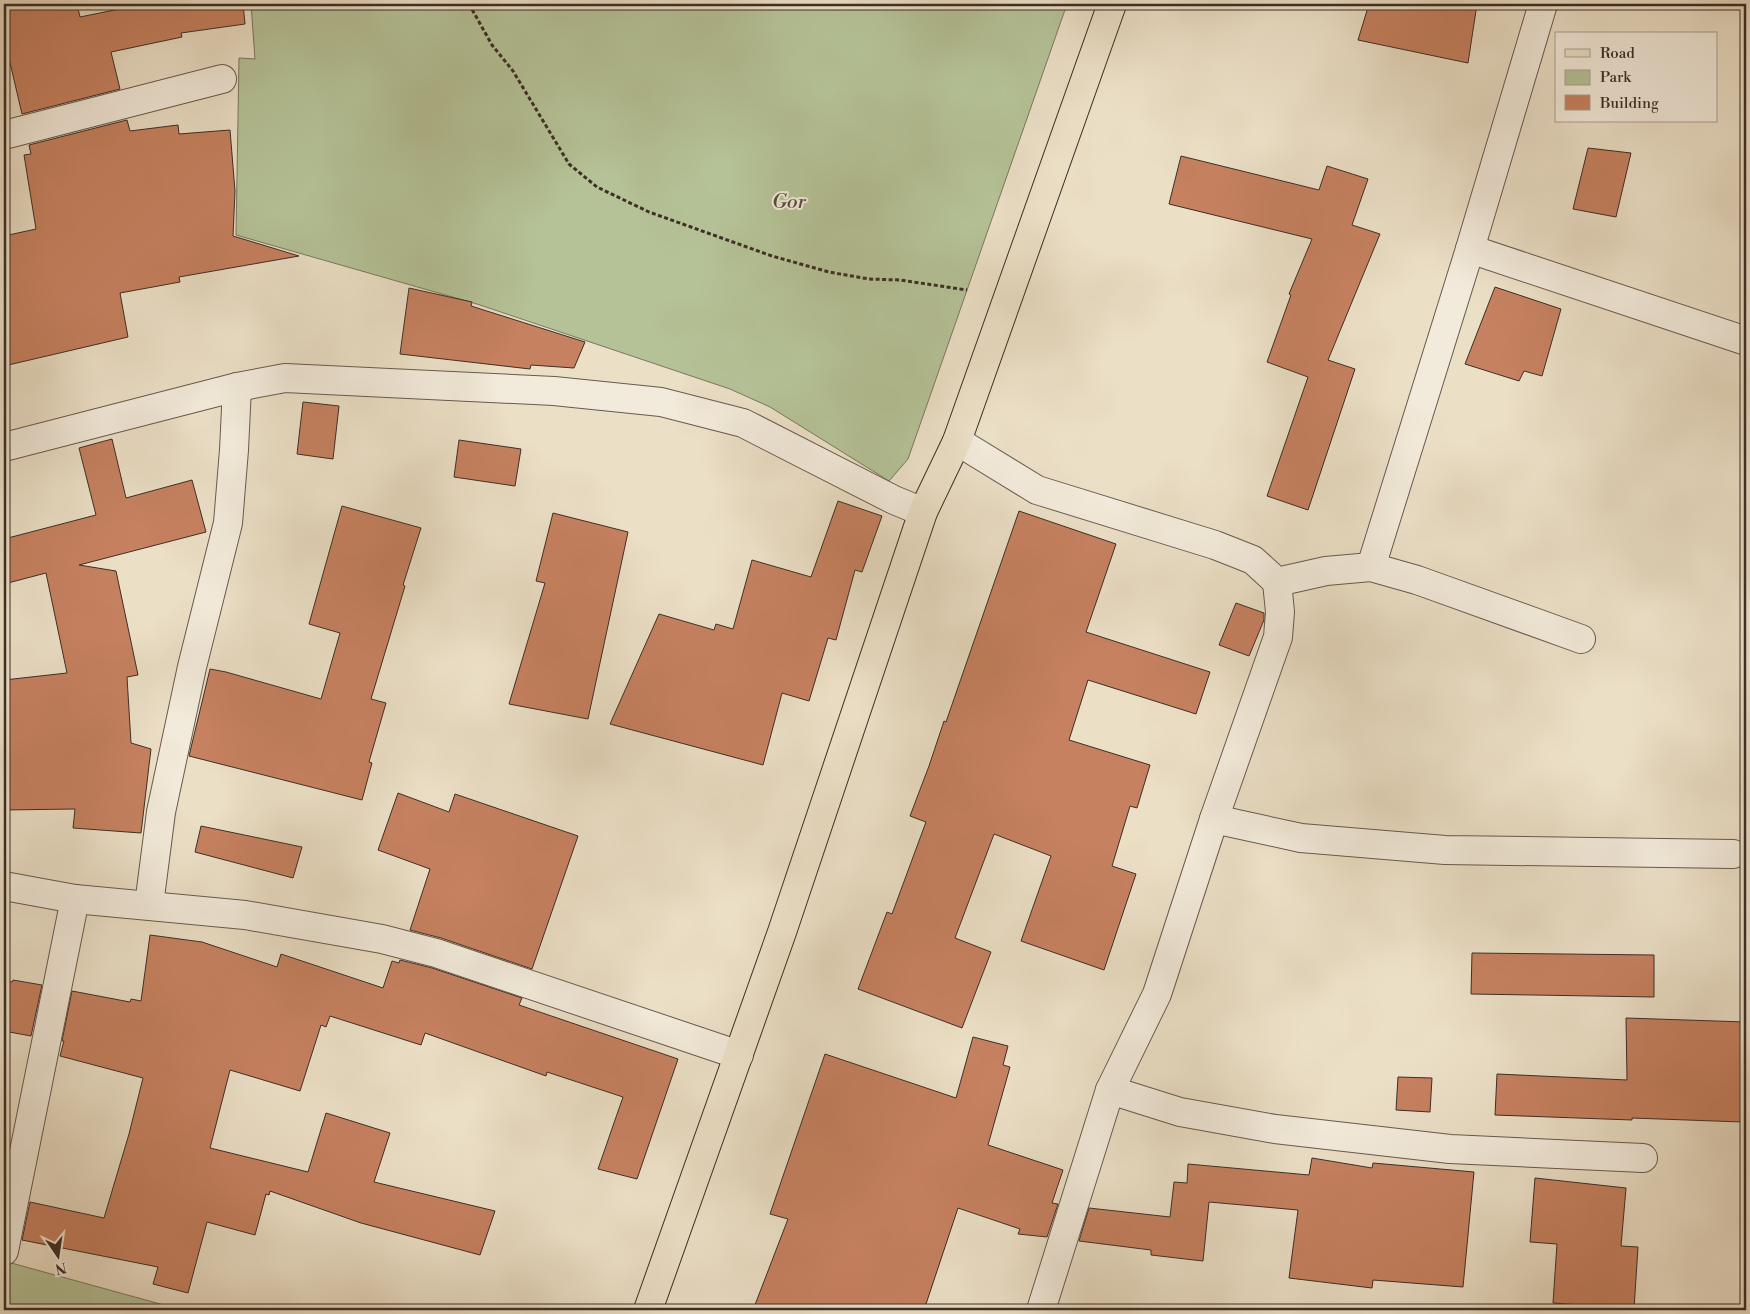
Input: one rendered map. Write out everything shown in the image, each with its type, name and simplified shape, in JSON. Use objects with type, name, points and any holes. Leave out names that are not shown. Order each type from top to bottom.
[{"type":"main road","points":[[648,1310],[782,932],[923,512],[957,441],[1112,4]]},
{"type":"street","points":[[1371,567],[1470,249],[1543,4]]},
{"type":"street","points":[[4,135],[222,79]]},
{"type":"street","points":[[1470,249],[1746,341]]},
{"type":"street","points":[[4,447],[237,388],[285,378],[554,391],[661,402],[743,422],[894,500],[923,512]]},
{"type":"street","points":[[149,905],[165,793],[192,667],[228,523],[237,388]]},
{"type":"street","points":[[957,441],[1037,490],[1215,544],[1253,560],[1277,582],[1280,612],[1278,637],[1214,819],[1157,994],[1110,1090],[1041,1310]]},
{"type":"street","points":[[1277,582],[1326,571],[1371,567],[1417,580],[1581,639]]},
{"type":"street","points":[[1214,819],[1301,838],[1445,850],[1733,854]]},
{"type":"street","points":[[4,886],[75,899],[245,915],[382,939],[436,953],[739,1055]]},
{"type":"street","points":[[4,1251],[75,899]]},
{"type":"street","points":[[1110,1090],[1180,1112],[1275,1129],[1450,1149],[1642,1158]]},
{"type":"path","points":[[469,4],[492,45],[523,86],[569,164],[597,188],[649,212],[772,256],[829,272],[869,279],[900,280],[967,290]]},
{"type":"green space","name":"Gor","points":[[251,4],[1067,4],[908,459],[889,481],[770,407],[730,389],[477,304],[236,235],[239,58],[255,59]]},
{"type":"green space","points":[[4,1261],[182,1310],[4,1310]]},
{"type":"building","points":[[37,4],[77,4],[80,17],[144,4],[243,4],[245,24],[181,33],[182,37],[111,52],[120,89],[22,114],[4,37],[4,11]]},
{"type":"building","points":[[1369,4],[1477,4],[1468,63],[1358,40]]},
{"type":"building","points":[[127,120],[130,131],[178,125],[179,134],[230,130],[235,191],[233,236],[299,256],[179,277],[180,282],[120,293],[128,337],[4,366],[4,236],[36,229],[24,155],[31,154],[29,145]]},
{"type":"building","points":[[1588,148],[1631,153],[1616,217],[1573,209]]},
{"type":"building","points":[[1181,156],[1319,190],[1327,166],[1368,179],[1352,225],[1380,234],[1328,360],[1355,369],[1308,510],[1267,496],[1308,377],[1267,362],[1291,295],[1289,294],[1312,239],[1169,204]]},
{"type":"building","points":[[1495,287],[1561,309],[1542,376],[1524,371],[1519,381],[1465,364]]},
{"type":"building","points":[[409,288],[472,302],[471,306],[585,342],[574,368],[531,365],[530,369],[400,354]]},
{"type":"building","points":[[303,402],[339,406],[333,459],[297,454]]},
{"type":"building","points":[[112,439],[126,498],[192,480],[206,532],[79,565],[116,571],[138,675],[127,677],[131,743],[151,749],[141,833],[73,828],[75,809],[4,810],[4,680],[67,673],[46,573],[4,584],[4,539],[96,515],[79,448]]},
{"type":"building","points":[[459,440],[521,449],[515,486],[454,477]]},
{"type":"building","points":[[838,501],[882,516],[862,572],[855,570],[836,640],[828,638],[809,701],[782,693],[763,765],[610,724],[659,614],[714,630],[716,624],[733,629],[752,560],[811,577]]},
{"type":"building","points":[[342,506],[421,528],[371,699],[386,703],[369,762],[372,763],[362,800],[189,756],[210,669],[321,699],[340,633],[309,624]]},
{"type":"building","points":[[1019,511],[1116,544],[1086,632],[1210,672],[1196,714],[1088,680],[1069,740],[1150,765],[1137,808],[1130,806],[1112,866],[1136,874],[1104,970],[1021,941],[1051,856],[994,834],[955,938],[991,952],[962,1028],[858,989],[887,912],[892,914],[926,822],[910,816],[944,721],[946,722]]},
{"type":"building","points":[[553,513],[628,532],[588,719],[509,704],[545,583],[536,581]]},
{"type":"building","points":[[1236,603],[1264,613],[1264,620],[1249,656],[1219,645]]},
{"type":"building","points":[[398,793],[449,812],[455,794],[578,836],[532,969],[441,938],[410,930],[430,869],[378,850]]},
{"type":"building","points":[[201,826],[302,847],[293,878],[195,852]]},
{"type":"building","points":[[150,935],[202,942],[277,967],[281,954],[383,988],[392,961],[399,963],[400,960],[432,968],[522,998],[519,1005],[678,1059],[637,1179],[598,1169],[623,1097],[547,1072],[546,1076],[425,1033],[421,1045],[330,1016],[326,1027],[321,1025],[300,1091],[230,1070],[210,1148],[308,1172],[326,1113],[390,1133],[374,1182],[495,1211],[480,1255],[361,1223],[270,1191],[269,1195],[266,1194],[255,1235],[207,1222],[188,1293],[153,1284],[158,1267],[22,1240],[30,1202],[104,1218],[129,1134],[143,1078],[60,1056],[64,1041],[62,1041],[72,991],[130,1002],[131,999],[141,1001]]},
{"type":"building","points":[[1472,953],[1654,955],[1654,997],[1471,994]]},
{"type":"building","points":[[13,980],[42,985],[31,1036],[4,1031],[4,981],[12,982]]},
{"type":"building","points":[[1626,1018],[1746,1022],[1742,1122],[1495,1115],[1497,1074],[1627,1080]]},
{"type":"building","points":[[973,1037],[1008,1046],[1003,1065],[1010,1067],[988,1145],[1063,1170],[1052,1203],[1058,1204],[1047,1237],[1018,1234],[1020,1229],[958,1208],[924,1310],[753,1310],[788,1219],[770,1214],[825,1054],[956,1098]]},
{"type":"building","points":[[1398,1077],[1432,1078],[1430,1112],[1396,1110]]},
{"type":"building","points":[[1312,1158],[1372,1168],[1373,1163],[1474,1172],[1463,1287],[1373,1280],[1372,1288],[1289,1278],[1298,1210],[1209,1202],[1203,1261],[1151,1255],[1151,1250],[1079,1241],[1089,1208],[1170,1217],[1174,1182],[1187,1183],[1188,1164],[1309,1175]]},
{"type":"building","points":[[1535,1178],[1626,1188],[1621,1246],[1638,1247],[1634,1309],[1553,1303],[1557,1244],[1530,1242]]}]
